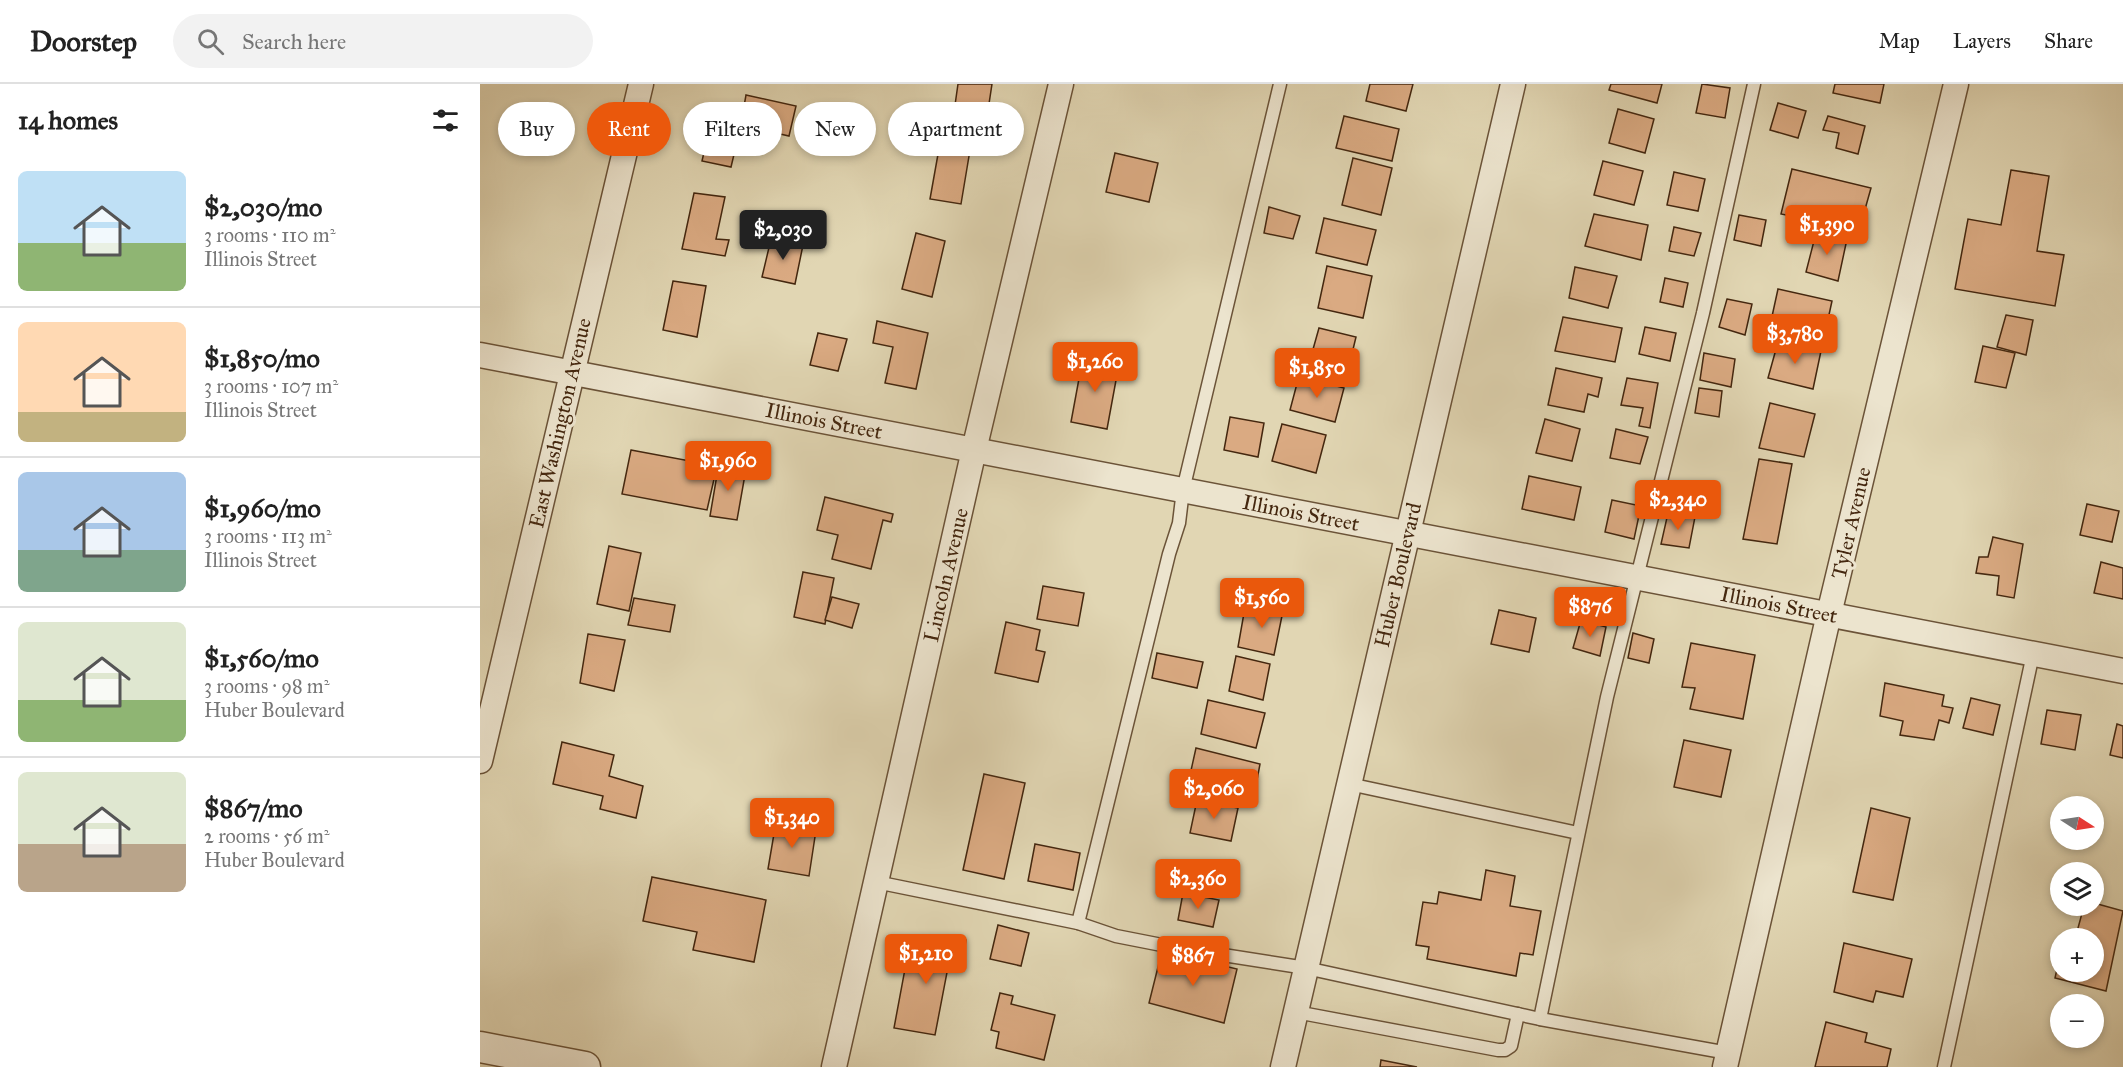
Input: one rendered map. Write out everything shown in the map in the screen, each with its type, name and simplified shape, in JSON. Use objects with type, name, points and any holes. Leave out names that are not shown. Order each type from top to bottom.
[{"type":"street","name":"East Washington Avenue","points":[[480,761],[641,84]]},
{"type":"street","name":"Lincoln Avenue","points":[[834,1067],[974,450],[1061,84]]},
{"type":"street","name":"Huber Boulevard","points":[[1283,1067],[1513,84]]},
{"type":"street","name":"Tyler Avenue","points":[[1726,1060],[1829,614],[1956,84]]},
{"type":"street","name":"Illinois Street","points":[[480,355],[2123,671]]},
{"type":"street","points":[[480,1047],[585,1067]]},
{"type":"lane","points":[[1078,923],[1168,554],[1179,523],[1183,490],[1280,84]]},
{"type":"lane","points":[[1540,1018],[1607,697],[1703,313],[1754,84]]},
{"type":"lane","points":[[1944,1067],[2033,654]]},
{"type":"lane","points":[[1349,784],[1578,833]]},
{"type":"lane","points":[[876,882],[1078,923],[1116,936],[1306,968],[1726,1060]]},
{"type":"lane","points":[[1296,1012],[1498,1050],[1505,1050],[1511,1046],[1518,1014]]},
{"type":"building","points":[[958,84],[992,84],[989,102],[955,102]]},
{"type":"building","points":[[1370,84],[1413,84],[1406,111],[1366,101]]},
{"type":"building","points":[[1611,84],[1662,84],[1657,103],[1609,90]]},
{"type":"building","points":[[1702,84],[1730,88],[1725,118],[1696,113]]},
{"type":"building","points":[[1835,84],[1884,84],[1880,103],[1833,93]]},
{"type":"building","points":[[746,95],[778,102],[745,102]]},
{"type":"building","points":[[782,103],[794,106],[789,136],[782,134]]},
{"type":"building","points":[[1778,103],[1806,111],[1798,138],[1770,130]]},
{"type":"building","points":[[1618,109],[1654,119],[1645,153],[1609,143]]},
{"type":"building","points":[[1344,116],[1399,129],[1392,161],[1336,148]]},
{"type":"building","points":[[1828,116],[1865,126],[1858,154],[1836,148],[1839,133],[1823,130]]},
{"type":"building","points":[[1115,153],[1158,163],[1149,202],[1106,192]]},
{"type":"building","points":[[703,156],[734,156],[731,167],[702,161]]},
{"type":"building","points":[[938,156],[969,156],[961,204],[930,199]]},
{"type":"building","points":[[1353,158],[1392,168],[1381,215],[1342,205]]},
{"type":"building","points":[[1603,161],[1643,171],[1634,205],[1594,195]]},
{"type":"building","points":[[1792,169],[1871,188],[1862,220],[1819,209],[1815,221],[1781,214]]},
{"type":"building","points":[[2011,170],[2049,176],[2037,251],[2064,255],[2055,306],[1955,289],[1968,219],[2001,225]]},
{"type":"building","points":[[1674,172],[1705,179],[1698,211],[1667,205]]},
{"type":"building","points":[[694,193],[725,197],[716,239],[729,240],[725,256],[682,249]]},
{"type":"building","points":[[1269,207],[1300,216],[1293,239],[1264,233]]},
{"type":"building","points":[[1594,214],[1648,225],[1641,260],[1585,246]]},
{"type":"building","points":[[1739,215],[1766,220],[1761,246],[1734,240]]},
{"type":"building","points":[[1324,218],[1376,230],[1367,265],[1316,253]]},
{"type":"building","points":[[1674,227],[1701,233],[1694,256],[1669,251]]},
{"type":"building","points":[[916,233],[945,241],[932,297],[902,289]]},
{"type":"building","points":[[1816,233],[1847,239],[1838,281],[1806,272]]},
{"type":"building","points":[[771,239],[803,245],[795,284],[762,277]]},
{"type":"building","points":[[1327,266],[1372,276],[1363,318],[1318,308]]},
{"type":"building","points":[[1575,267],[1617,276],[1608,308],[1569,298]]},
{"type":"building","points":[[1665,278],[1688,283],[1683,307],[1660,302]]},
{"type":"building","points":[[673,281],[706,286],[697,337],[663,330]]},
{"type":"building","points":[[1778,289],[1832,301],[1825,333],[1771,321]]},
{"type":"building","points":[[1727,299],[1752,304],[1745,335],[1719,327]]},
{"type":"building","points":[[2006,315],[2033,320],[2026,355],[1997,347]]},
{"type":"building","points":[[1563,317],[1622,328],[1615,362],[1555,351]]},
{"type":"building","points":[[877,321],[928,333],[916,389],[885,383],[893,347],[873,343]]},
{"type":"building","points":[[1645,327],[1676,333],[1670,361],[1639,354]]},
{"type":"building","points":[[1319,328],[1356,337],[1348,370],[1310,360]]},
{"type":"building","points":[[818,333],[847,339],[838,371],[810,365]]},
{"type":"building","points":[[1778,342],[1821,351],[1813,389],[1768,378]]},
{"type":"building","points":[[1983,346],[2015,353],[2006,388],[1975,382]]},
{"type":"building","points":[[1704,353],[1735,359],[1731,387],[1700,380]]},
{"type":"building","points":[[1083,357],[1119,364],[1107,429],[1071,422]]},
{"type":"building","points":[[1556,368],[1602,378],[1598,397],[1588,394],[1584,412],[1548,405]]},
{"type":"building","points":[[1299,376],[1344,388],[1335,422],[1290,410]]},
{"type":"building","points":[[1627,378],[1658,383],[1650,428],[1639,426],[1643,408],[1621,405]]},
{"type":"building","points":[[1699,388],[1722,391],[1719,417],[1695,413]]},
{"type":"building","points":[[1770,403],[1815,414],[1804,457],[1759,448]]},
{"type":"building","points":[[1230,417],[1264,423],[1258,457],[1224,450]]},
{"type":"building","points":[[1545,419],[1580,429],[1572,461],[1536,453]]},
{"type":"building","points":[[1282,424],[1326,435],[1316,473],[1272,461]]},
{"type":"building","points":[[1616,429],[1648,437],[1640,464],[1610,458]]},
{"type":"building","points":[[631,450],[717,466],[707,510],[622,494]]},
{"type":"building","points":[[1759,459],[1792,464],[1777,544],[1743,539]]},
{"type":"building","points":[[719,463],[746,469],[737,520],[710,516]]},
{"type":"building","points":[[1529,476],[1581,487],[1574,520],[1522,509]]},
{"type":"building","points":[[825,497],[893,514],[891,522],[883,520],[871,569],[832,559],[838,535],[817,530]]},
{"type":"building","points":[[1612,500],[1641,506],[1634,539],[1605,532]]},
{"type":"building","points":[[2087,504],[2119,511],[2112,542],[2080,535]]},
{"type":"building","points":[[1668,513],[1695,517],[1689,548],[1661,544]]},
{"type":"building","points":[[1993,537],[2023,544],[2014,598],[1997,595],[1999,576],[1976,573],[1979,557],[1988,557]]},
{"type":"building","points":[[609,546],[641,553],[629,611],[597,604]]},
{"type":"building","points":[[2101,562],[2123,568],[2123,599],[2094,593]]},
{"type":"building","points":[[803,572],[834,578],[825,624],[794,617]]},
{"type":"building","points":[[1043,586],[1084,593],[1078,626],[1037,619]]},
{"type":"building","points":[[832,597],[859,604],[852,628],[825,620]]},
{"type":"building","points":[[634,598],[675,605],[670,632],[628,625]]},
{"type":"building","points":[[1261,601],[1284,606],[1274,655],[1238,647],[1244,613],[1258,616]]},
{"type":"building","points":[[1499,610],[1536,618],[1529,652],[1491,644]]},
{"type":"building","points":[[1581,620],[1606,627],[1600,656],[1573,648]]},
{"type":"building","points":[[1006,622],[1040,630],[1036,650],[1045,652],[1038,682],[995,673]]},
{"type":"building","points":[[1633,633],[1654,639],[1649,663],[1628,658]]},
{"type":"building","points":[[588,634],[625,640],[614,691],[580,683]]},
{"type":"building","points":[[1691,643],[1755,655],[1743,719],[1690,709],[1695,688],[1682,687]]},
{"type":"building","points":[[1157,653],[1203,662],[1197,688],[1152,678]]},
{"type":"building","points":[[1236,656],[1270,664],[1263,700],[1229,691]]},
{"type":"building","points":[[1885,683],[1944,695],[1942,706],[1953,708],[1949,723],[1939,720],[1934,740],[1900,735],[1903,721],[1880,716]]},
{"type":"building","points":[[1971,698],[2000,705],[1993,735],[1963,728]]},
{"type":"building","points":[[1208,700],[1265,713],[1256,748],[1201,734]]},
{"type":"building","points":[[2047,710],[2081,715],[2075,750],[2041,744]]},
{"type":"building","points":[[2117,724],[2123,726],[2123,758],[2110,755]]},
{"type":"building","points":[[1684,740],[1731,750],[1721,797],[1674,787]]},
{"type":"building","points":[[562,742],[614,755],[609,776],[643,786],[636,818],[600,809],[603,796],[553,784]]},
{"type":"building","points":[[1196,748],[1260,764],[1257,780],[1244,777],[1240,797],[1188,784]]},
{"type":"building","points":[[984,774],[1025,783],[1004,879],[963,870]]},
{"type":"building","points":[[1197,800],[1238,808],[1231,841],[1190,833]]},
{"type":"building","points":[[1871,808],[1910,818],[1893,900],[1853,892]]},
{"type":"building","points":[[776,822],[816,830],[809,876],[768,869]]},
{"type":"building","points":[[1035,844],[1080,853],[1073,890],[1028,881]]},
{"type":"building","points":[[1486,870],[1515,876],[1510,906],[1541,911],[1533,955],[1520,953],[1516,976],[1427,959],[1429,947],[1416,945],[1423,902],[1437,904],[1439,892],[1481,900]]},
{"type":"building","points":[[652,877],[766,900],[754,962],[693,950],[697,932],[643,921]]},
{"type":"building","points":[[1183,893],[1219,900],[1213,927],[1178,920]]},
{"type":"building","points":[[2104,906],[2123,911],[2106,991],[2071,982],[2104,982],[2104,928],[2078,928],[2081,916],[2104,916]]},
{"type":"building","points":[[998,925],[1029,933],[1021,966],[990,959]]},
{"type":"building","points":[[951,937],[966,940],[961,969],[948,967],[935,1035],[894,1028],[910,942],[948,949]]},
{"type":"building","points":[[1844,943],[1912,959],[1903,997],[1876,991],[1873,1002],[1834,992]]},
{"type":"building","points":[[1162,951],[1237,969],[1224,1023],[1149,1003]]},
{"type":"building","points":[[1000,993],[1013,996],[1011,1004],[1055,1015],[1044,1060],[996,1048],[999,1032],[991,1030]]},
{"type":"building","points":[[1826,1022],[1867,1033],[1865,1042],[1891,1049],[1887,1067],[1815,1067]]},
{"type":"building","points":[[1381,1060],[1417,1067],[1380,1067]]}]
